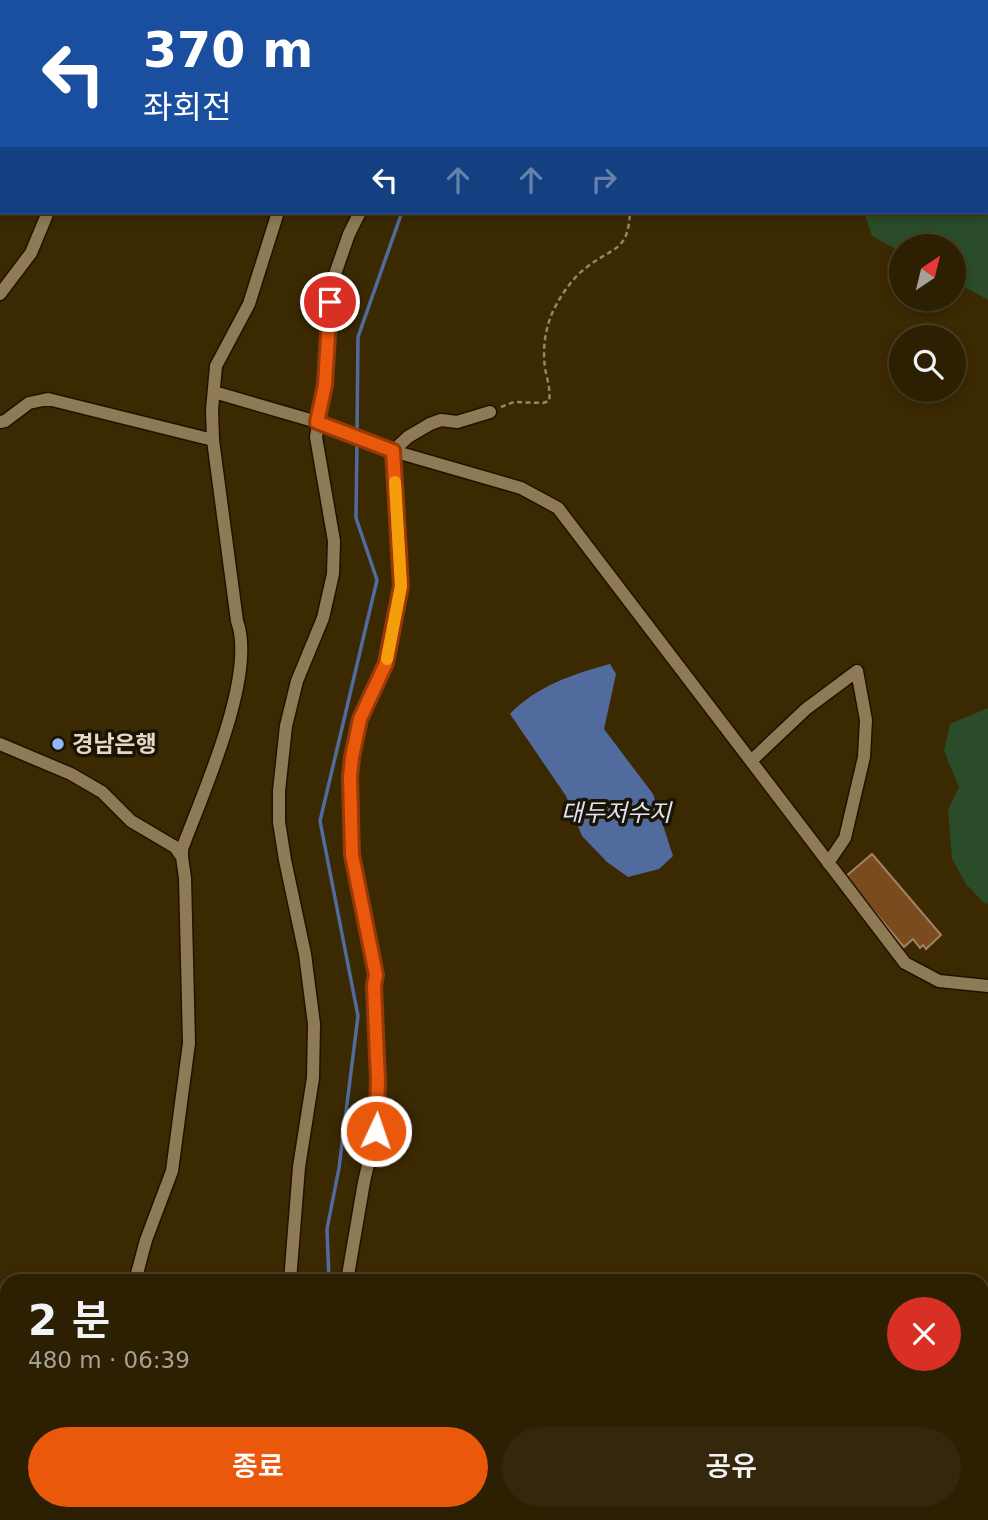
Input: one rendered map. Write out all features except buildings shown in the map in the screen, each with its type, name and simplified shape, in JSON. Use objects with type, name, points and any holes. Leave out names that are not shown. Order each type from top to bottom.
[{"type":"street","points":[[0,294],[31,253],[47,214]]},
{"type":"street","points":[[137,1274],[146,1240],[172,1171],[189,1043],[182,849],[234,707],[242,667],[241,630],[237,621],[213,440],[216,366],[249,304],[277,214]]},
{"type":"street","points":[[291,1274],[299,1167],[313,1078],[314,1024],[305,954],[279,822],[279,791],[286,726],[294,692],[323,618],[333,574],[334,541],[318,459],[317,422],[325,385],[334,277],[359,214]]},
{"type":"street","points":[[214,392],[317,422],[393,451],[521,488],[558,508],[905,963],[939,981],[988,986]]},
{"type":"street","points":[[0,422],[29,403],[48,399],[213,440]]},
{"type":"street","points":[[393,451],[408,437],[430,424],[441,421],[457,422],[490,412]]},
{"type":"street","points":[[348,1274],[376,1131],[378,1082],[374,985],[376,975],[352,855],[350,777],[360,719],[386,663],[401,586],[393,451]]},
{"type":"street","points":[[751,761],[806,709],[857,671],[866,720],[864,758],[845,838],[828,863]]},
{"type":"street","points":[[0,744],[71,775],[102,792],[131,821],[175,847],[182,857]]},
{"type":"path","points":[[490,412],[514,402],[549,401],[545,337],[551,313],[575,278],[622,244],[629,231],[631,214]]},
{"type":"green space","points":[[865,214],[988,214],[988,300],[966,288],[966,234],[889,234],[889,245],[872,236]]},
{"type":"green space","points":[[988,708],[988,904],[966,884],[952,859],[948,810],[959,787],[944,751],[950,724]]},
{"type":"water","name":"대두저수지","points":[[610,664],[616,674],[604,729],[653,794],[673,856],[659,869],[628,877],[607,862],[582,836],[566,796],[510,714],[531,696],[556,682]]},
{"type":"waterway","points":[[357,433],[358,337],[401,214]]},
{"type":"waterway","points":[[329,1274],[327,1229],[339,1168],[358,1016],[320,821],[377,580],[356,518],[357,441]]},
{"type":"slow traffic","points":[[387,659],[401,586],[395,482]]},
{"type":"place","name":"경남은행","points":[[58,744]]},
{"type":"route","points":[[330,302],[325,385],[317,422],[393,451],[401,586],[386,663],[360,719],[350,777],[352,855],[376,975],[376,1131]]}]
